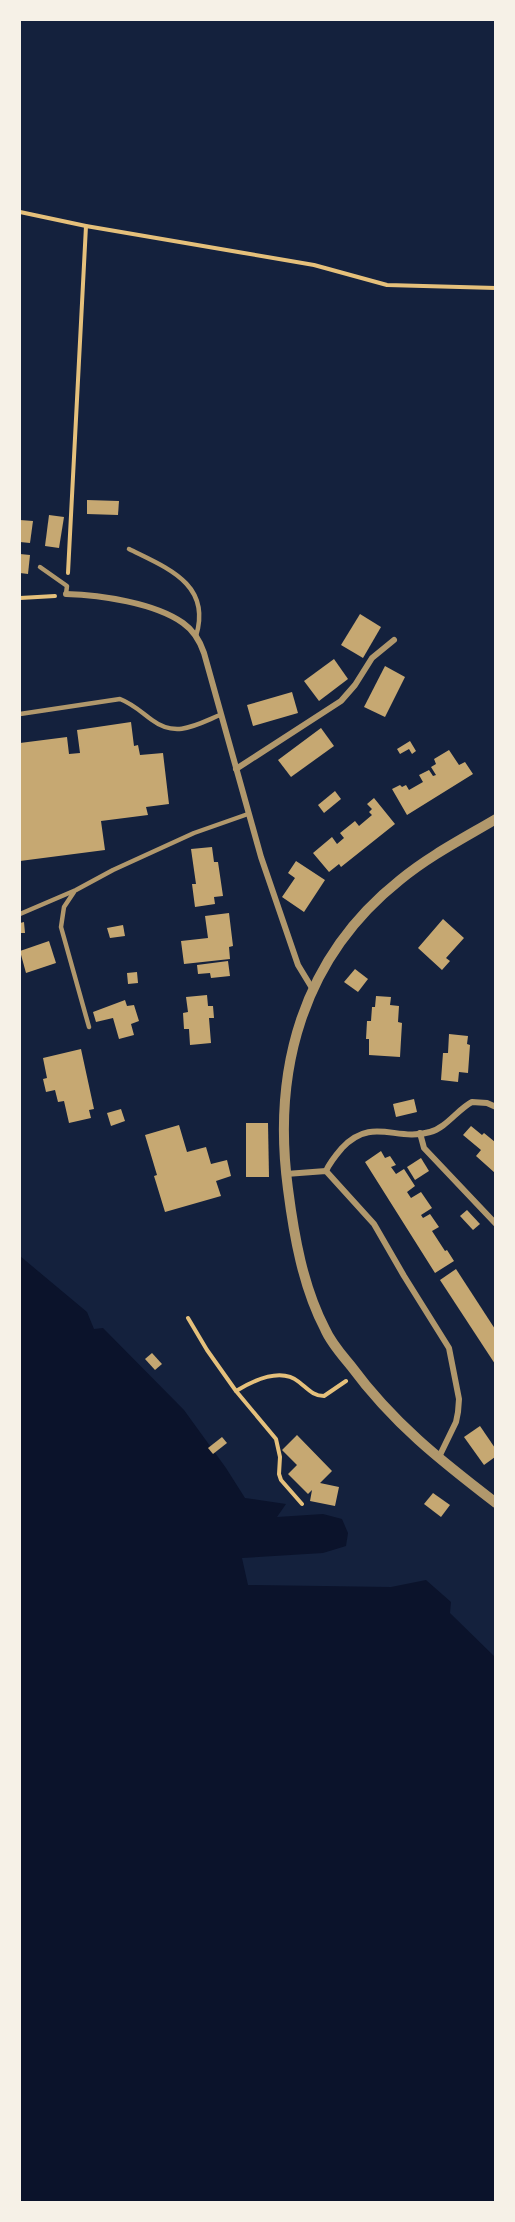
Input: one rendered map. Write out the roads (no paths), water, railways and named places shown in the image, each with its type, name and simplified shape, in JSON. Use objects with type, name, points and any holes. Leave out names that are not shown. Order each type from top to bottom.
[{"type":"street","points":[[66,594],[106,598],[157,610],[184,624],[196,636],[204,653],[248,814],[290,945],[298,965],[312,988]]},
{"type":"street","points":[[236,769],[341,701],[350,693],[372,658],[394,640]]},
{"type":"street","points":[[495,819],[416,868],[392,887],[351,930],[312,988],[297,1028],[287,1078],[283,1134],[293,1224],[305,1277],[325,1330],[356,1374],[400,1425],[495,1503]]},
{"type":"street","points":[[326,1171],[335,1156],[359,1134],[376,1130],[420,1133],[437,1129],[472,1102],[487,1103],[495,1107]]},
{"type":"street","points":[[420,1133],[424,1148],[495,1224]]},
{"type":"street","points":[[286,1174],[326,1171]]},
{"type":"street","points":[[326,1171],[374,1224],[449,1348],[459,1399],[458,1412],[456,1422],[439,1457]]},
{"type":"lane","points":[[129,549],[169,568],[190,586],[195,596],[200,621],[196,636]]},
{"type":"lane","points":[[40,567],[67,586],[66,594]]},
{"type":"lane","points":[[20,714],[120,699],[132,703],[159,724],[176,731],[188,729],[220,715]]},
{"type":"lane","points":[[20,914],[76,890],[113,870],[194,833],[248,814]]},
{"type":"lane","points":[[76,890],[64,907],[61,927],[89,1027]]},
{"type":"water","points":[[20,1256],[87,1312],[94,1329],[103,1328],[184,1410],[245,1498],[286,1504],[277,1517],[323,1514],[342,1519],[348,1533],[346,1546],[323,1553],[242,1558],[248,1585],[391,1587],[426,1580],[451,1602],[450,1613],[495,1657],[495,2202],[20,2202]]}]
